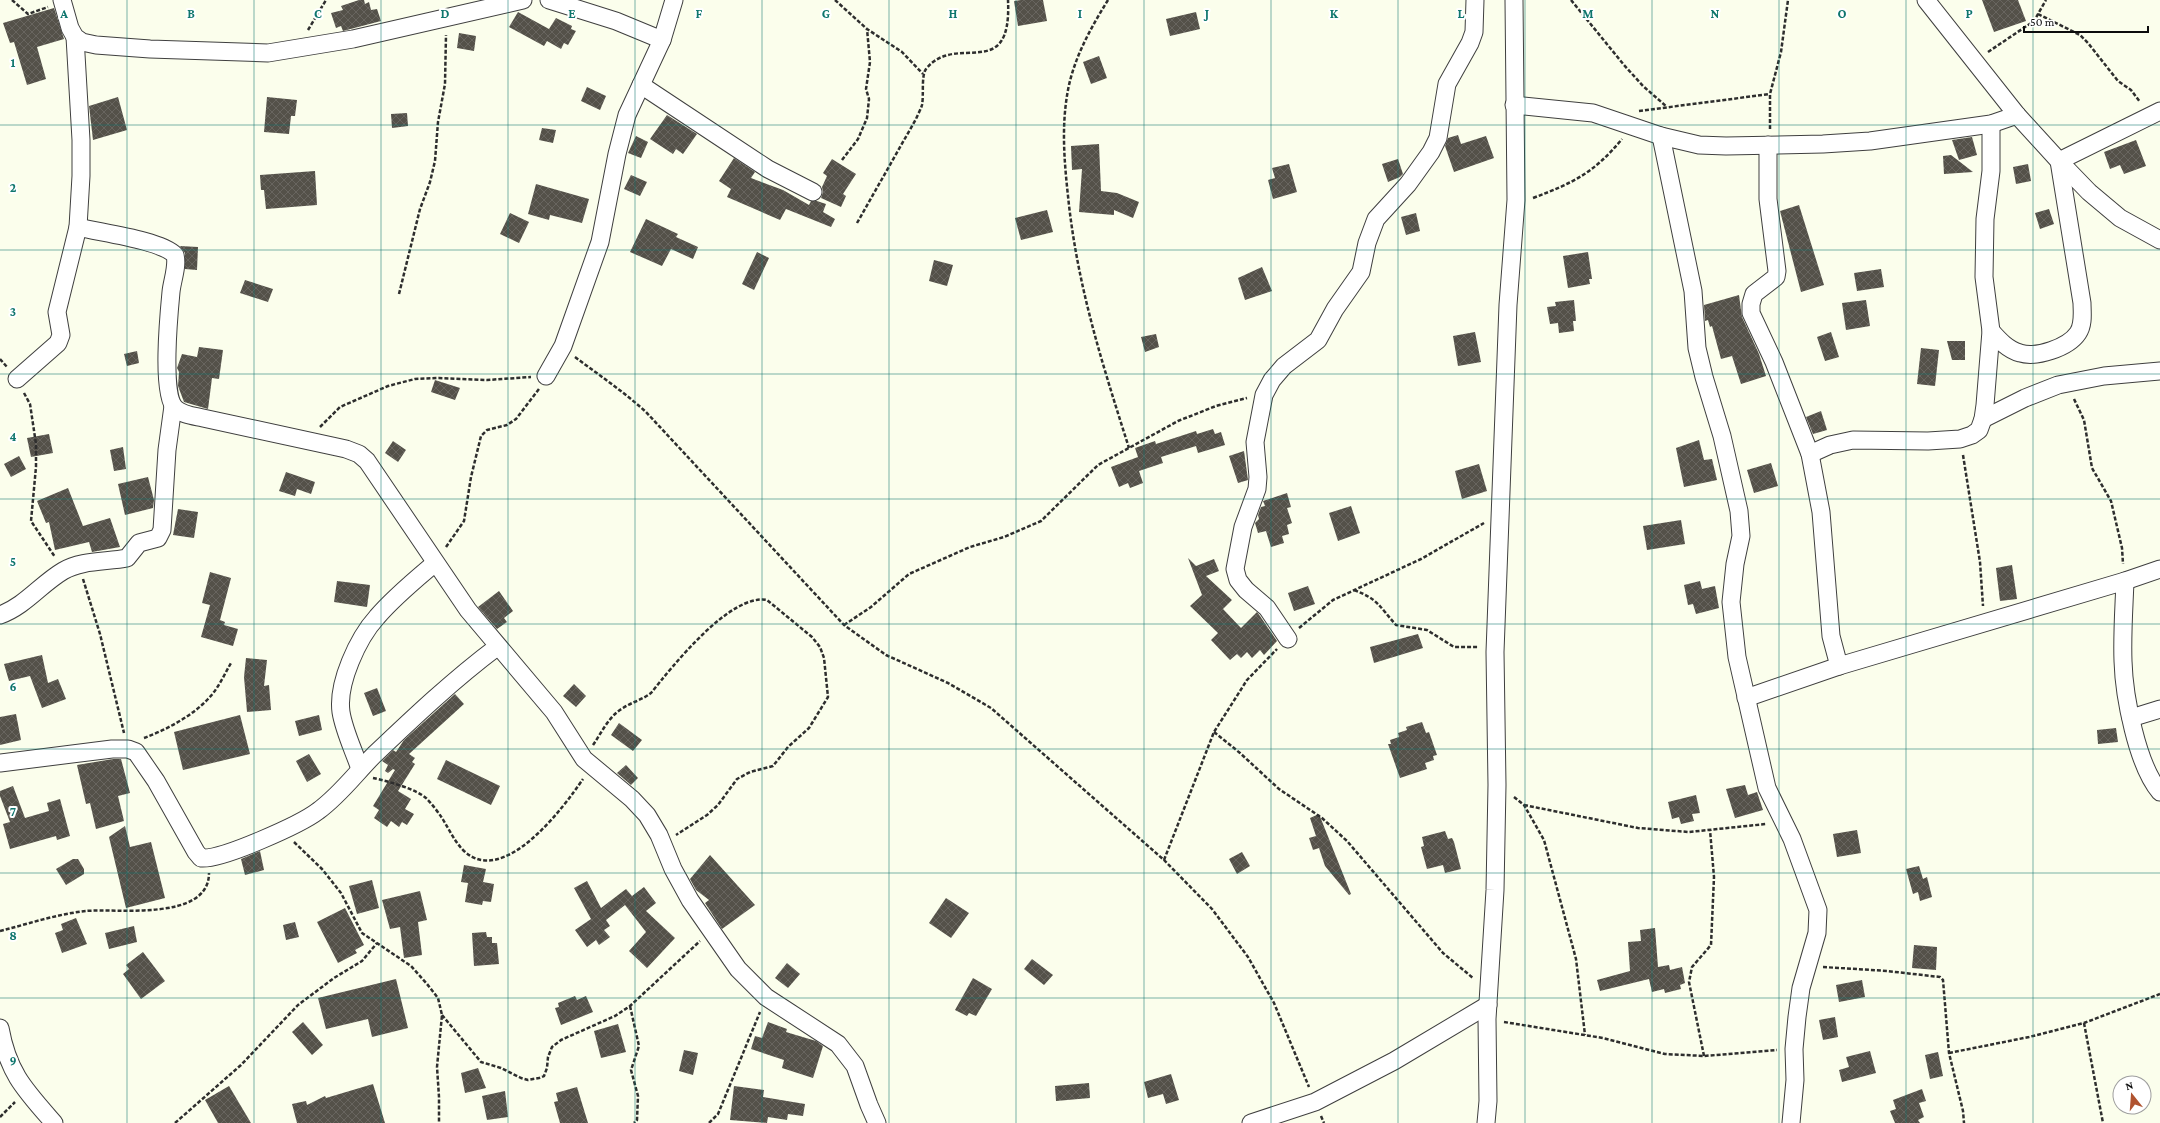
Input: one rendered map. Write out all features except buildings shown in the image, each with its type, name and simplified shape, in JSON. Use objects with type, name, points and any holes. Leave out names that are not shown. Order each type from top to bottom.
[{"type":"street","points":[[75,37],[82,42],[96,45],[150,49],[268,53],[353,39],[523,0]]},
{"type":"street","points":[[549,0],[616,22],[662,40]]},
{"type":"street","points":[[546,376],[562,346],[600,242],[617,154],[628,115],[662,40],[674,0]]},
{"type":"street","points":[[1288,639],[1267,608],[1246,590],[1238,580],[1235,570],[1243,527],[1257,489],[1255,442],[1264,395],[1272,380],[1284,366],[1318,340],[1335,309],[1361,272],[1367,243],[1376,219],[1408,184],[1432,152],[1438,138],[1447,84],[1470,43],[1474,32],[1475,0]]},
{"type":"street","points":[[1486,1123],[1488,1101],[1488,1005],[1495,890],[1497,785],[1495,652],[1508,305],[1516,200],[1514,0]]},
{"type":"street","points":[[1926,0],[2017,115],[2089,192],[2120,218],[2160,240]]},
{"type":"street","points":[[17,379],[58,343],[61,334],[57,312],[78,228],[81,140],[75,37],[58,2]]},
{"type":"street","points":[[642,85],[768,169],[813,192]]},
{"type":"street","points":[[1514,105],[1593,113],[1634,119],[1661,136],[1699,145],[1770,145],[1870,141],[1991,124],[2017,115]]},
{"type":"street","points":[[2059,161],[2154,113]]},
{"type":"street","points":[[1810,454],[1830,445],[1853,440],[1928,442],[1960,439],[1972,435],[1979,430],[1983,419],[1991,331],[1984,277],[1985,219],[1991,171],[1991,124]]},
{"type":"street","points":[[1661,136],[1693,291],[1697,348],[1722,436],[1739,511],[1741,536],[1733,579],[1731,602],[1737,657],[1767,788],[1792,838],[1818,910],[1817,933],[1809,967],[1801,988],[1794,1049],[1795,1080],[1791,1123]]},
{"type":"street","points":[[1770,145],[1768,199],[1777,271],[1776,277],[1754,294],[1751,304],[1751,313],[1774,362],[1810,454],[1820,512],[1831,636],[1839,666]]},
{"type":"street","points":[[1991,331],[2004,345],[2020,354],[2055,351],[2078,333],[2082,321],[2082,303],[2059,161]]},
{"type":"street","points":[[0,614],[23,603],[71,568],[127,558],[139,543],[158,538],[162,530],[167,450],[173,406],[170,398],[167,366],[168,334],[175,255],[164,248],[149,243],[78,228]]},
{"type":"street","points":[[1983,419],[2025,398],[2058,385],[2104,376],[2160,371]]},
{"type":"street","points":[[173,406],[180,412],[203,418],[346,449],[359,454],[367,461],[435,563],[497,647],[554,712],[588,763],[632,799],[647,815],[676,875],[711,931],[738,969],[766,997],[838,1044],[855,1066],[877,1123]]},
{"type":"street","points":[[357,772],[341,711],[341,690],[346,671],[358,646],[375,618],[398,595],[435,563]]},
{"type":"street","points":[[1746,698],[1839,666],[2125,581],[2160,569]]},
{"type":"street","points":[[2125,581],[2123,662],[2131,718],[2140,755],[2160,792]]},
{"type":"street","points":[[0,763],[127,746],[136,752],[144,762],[196,852],[201,858],[210,859],[239,849],[318,811],[341,791],[357,772],[425,706],[497,647]]},
{"type":"street","points":[[2131,718],[2160,709]]},
{"type":"street","points":[[1251,1123],[1315,1102],[1394,1061],[1488,1005]]},
{"type":"street","points":[[0,1028],[4,1048],[12,1071],[25,1091],[54,1123]]},
{"type":"path","points":[[12,0],[28,14],[33,14],[58,2]]},
{"type":"path","points":[[296,49],[326,0]]},
{"type":"path","points":[[834,0],[867,29],[902,52],[923,74]]},
{"type":"path","points":[[857,223],[916,119],[922,105],[924,88],[923,74],[926,68],[939,58],[988,50],[997,46],[1003,41],[1006,32],[1008,0]]},
{"type":"path","points":[[1108,0],[1092,25],[1070,85],[1063,141],[1078,269],[1090,322],[1129,448]]},
{"type":"path","points":[[1572,0],[1624,65],[1643,86],[1667,107]]},
{"type":"path","points":[[1770,145],[1770,94],[1781,52],[1788,0]]},
{"type":"path","points":[[1975,62],[2034,21],[2046,0]]},
{"type":"path","points":[[2038,14],[2080,35],[2118,81],[2154,113]]},
{"type":"path","points":[[399,294],[420,209],[435,160],[438,122],[445,84],[448,16]]},
{"type":"path","points":[[842,160],[858,139],[867,118],[869,99],[866,89],[870,62],[867,29]]},
{"type":"path","points":[[1516,200],[1532,198],[1570,184],[1592,170],[1634,119],[1667,107],[1770,94]]},
{"type":"path","points":[[562,346],[607,382],[624,392],[646,412],[844,625],[886,655],[948,683],[991,708],[1164,860],[1212,909],[1248,957],[1274,1003],[1315,1102]]},
{"type":"path","points":[[0,359],[17,379],[30,404],[36,444],[36,467],[31,521],[71,568],[100,634],[127,746],[157,733],[193,711],[207,700],[231,663]]},
{"type":"path","points":[[308,440],[340,407],[388,386],[415,379],[439,378],[487,380],[546,376]]},
{"type":"path","points":[[435,563],[464,521],[471,477],[481,436],[487,430],[507,425],[516,419],[538,392],[546,376]]},
{"type":"path","points":[[2058,385],[2072,396],[2079,406],[2084,420],[2092,468],[2111,501],[2118,526],[2125,581]]},
{"type":"path","points":[[844,625],[871,607],[909,574],[970,547],[1004,537],[1041,521],[1098,465],[1178,421],[1216,406],[1264,395]]},
{"type":"path","points":[[1960,439],[1980,562],[1984,622]]},
{"type":"path","points":[[1164,860],[1214,732],[1247,680],[1323,607],[1354,590],[1422,559],[1500,514]]},
{"type":"path","points":[[1354,590],[1371,596],[1396,625],[1427,630],[1454,647],[1479,647],[1495,652]]},
{"type":"path","points":[[357,772],[410,790],[426,798],[442,818],[455,841],[465,852],[478,859],[487,860],[512,853],[525,845],[569,800],[611,718],[624,707],[643,699],[651,693],[702,634],[725,615],[739,606],[758,598],[767,600],[812,636],[820,647],[824,658],[828,697],[809,728],[788,747],[773,766],[750,772],[737,779],[718,805],[708,815],[662,844]]},
{"type":"path","points":[[1214,732],[1240,753],[1279,789],[1322,818],[1347,841],[1488,1005],[1585,1035],[1665,1054],[1704,1056],[1794,1049]]},
{"type":"path","points":[[1497,785],[1524,805],[1544,840],[1566,917],[1576,959],[1585,1035]]},
{"type":"path","points":[[1524,805],[1638,828],[1690,832],[1784,822]]},
{"type":"path","points":[[1704,1056],[1689,982],[1692,968],[1711,945],[1714,877],[1710,830]]},
{"type":"path","points":[[279,831],[302,848],[322,869],[341,893],[362,933],[411,966],[438,998],[442,1015],[437,1067],[439,1123]]},
{"type":"path","points":[[0,931],[86,911],[144,911],[182,905],[192,900],[204,890],[209,879],[210,859]]},
{"type":"path","points":[[442,1015],[482,1062],[502,1068],[521,1078],[533,1080],[544,1076],[552,1047],[561,1040],[615,1016],[630,1006],[711,931]]},
{"type":"path","points":[[175,1123],[241,1065],[298,1005],[334,978],[362,961],[377,943]]},
{"type":"path","points":[[1809,967],[1886,971],[1940,978],[1945,985],[1944,1004],[1949,1053],[1964,1110],[1964,1123]]},
{"type":"path","points":[[1949,1053],[2029,1037],[2084,1023],[2160,994]]},
{"type":"path","points":[[709,1123],[718,1114],[766,997]]},
{"type":"path","points":[[630,1006],[639,1046],[631,1070],[638,1096],[637,1120],[634,1123]]},
{"type":"path","points":[[2084,1023],[2103,1123]]},
{"type":"path","points":[[0,1117],[25,1091]]}]
